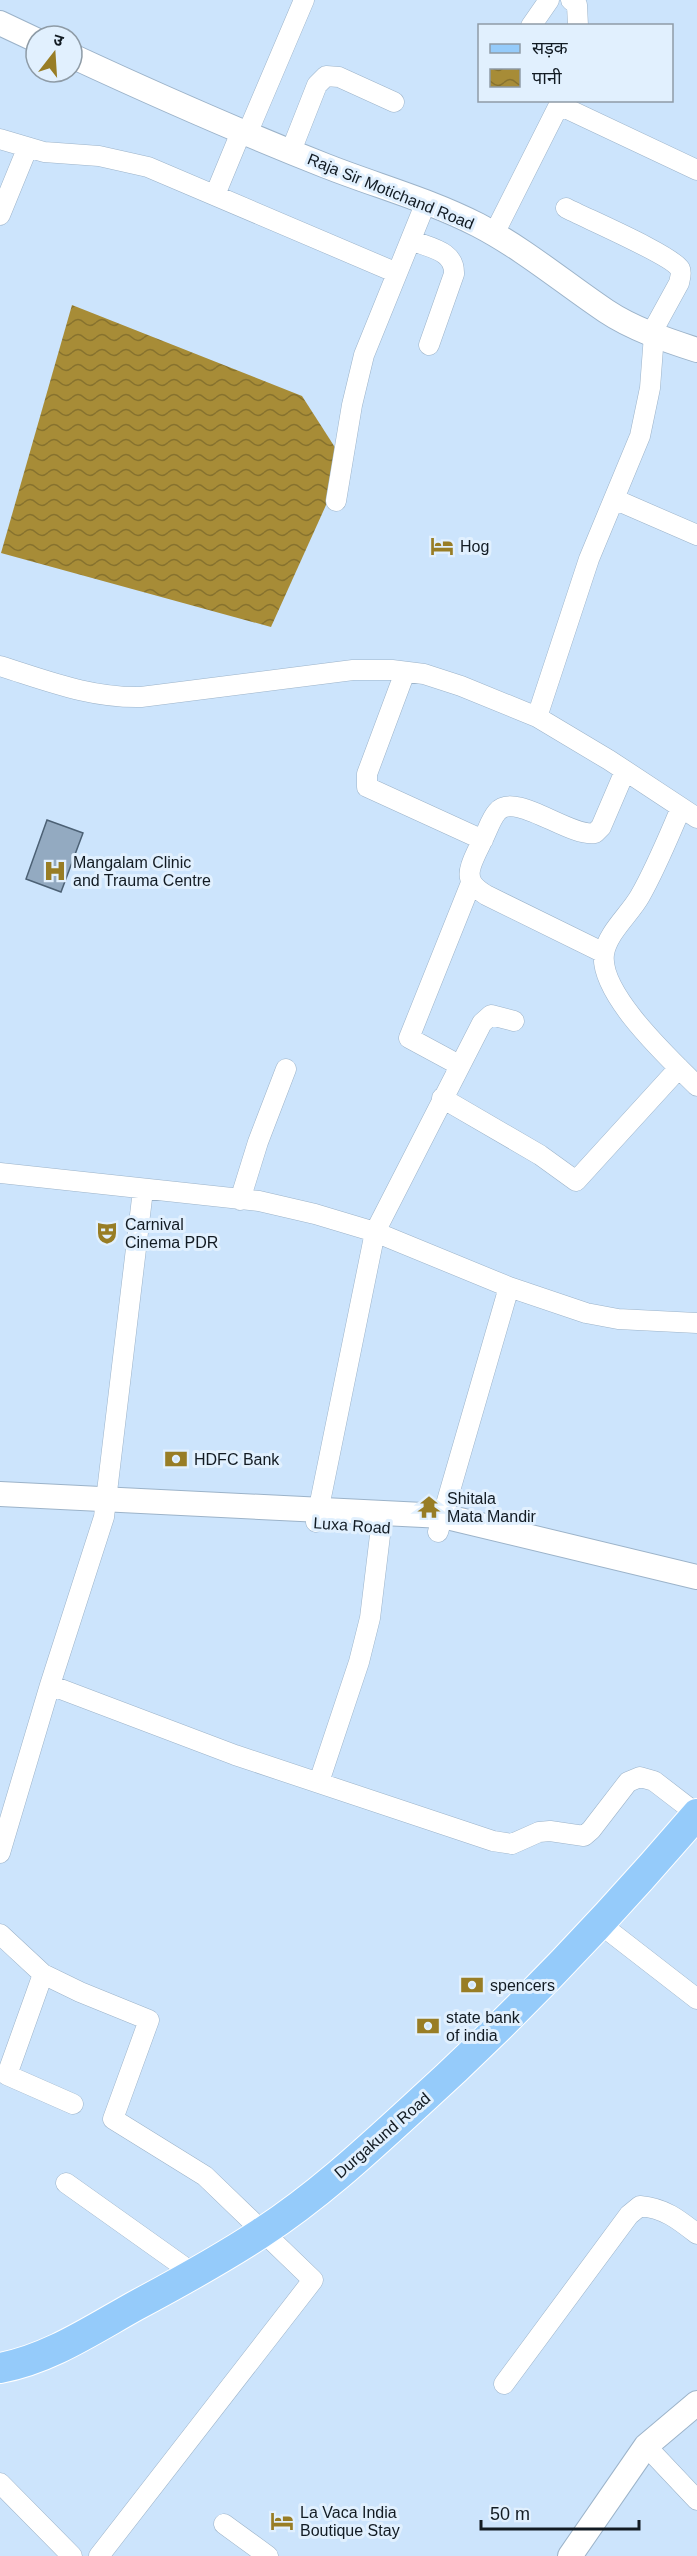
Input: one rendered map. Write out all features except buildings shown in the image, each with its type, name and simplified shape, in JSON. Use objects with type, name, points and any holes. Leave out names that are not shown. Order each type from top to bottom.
[{"type":"main road","name":"Durgakund Road","points":[[0,2368],[23,2363],[72,2341],[194,2274],[262,2233],[349,2166],[475,2052],[651,1868],[697,1814]]},
{"type":"street","points":[[215,195],[304,0]]},
{"type":"street","points":[[532,24],[549,0]]},
{"type":"street","points":[[575,2],[578,24]]},
{"type":"street","points":[[0,23],[24,34]]},
{"type":"street","name":"Raja Sir Motichand Road","points":[[84,61],[244,133],[426,202],[494,234],[526,252],[607,312],[653,334],[697,350]]},
{"type":"street","points":[[291,152],[317,85],[320,79],[326,76],[339,77],[394,102]]},
{"type":"street","points":[[494,234],[560,103],[697,170]]},
{"type":"street","points":[[0,139],[27,149],[124,161],[168,174],[397,273]]},
{"type":"street","points":[[0,215],[27,149]]},
{"type":"street","points":[[336,501],[356,380],[426,202]]},
{"type":"street","points":[[537,717],[574,600],[640,436],[650,388],[653,334],[679,283],[681,273],[680,268],[661,255],[566,208]]},
{"type":"street","points":[[411,240],[446,254],[452,259],[454,265],[454,274],[429,345]]},
{"type":"street","points":[[614,499],[697,535]]},
{"type":"street","points":[[0,666],[76,690],[113,697],[141,697],[353,670],[405,672],[424,674],[461,686],[537,717],[626,771],[689,813],[604,953],[605,970],[615,992],[632,1016],[697,1086]]},
{"type":"street","points":[[405,672],[367,774],[367,787],[483,840]]},
{"type":"street","points":[[459,1065],[409,1038],[471,883],[471,866],[497,811],[510,805],[519,807],[580,833],[595,833],[601,827],[626,771]]},
{"type":"street","points":[[471,883],[486,895],[604,953]]},
{"type":"street","points":[[514,1021],[491,1015],[482,1023],[375,1232],[317,1515],[440,1524],[697,1577]]},
{"type":"street","points":[[442,1098],[540,1155],[576,1181],[679,1068]]},
{"type":"street","points":[[240,1200],[258,1142],[286,1070]]},
{"type":"street","points":[[0,1173],[259,1201],[315,1214],[375,1232],[509,1287],[586,1313],[618,1319],[697,1323]]},
{"type":"street","points":[[0,1853],[105,1509],[143,1190]]},
{"type":"street","points":[[440,1524],[509,1287]]},
{"type":"street","points":[[0,1494],[105,1509]]},
{"type":"street","name":"Luxa Road","points":[[0,1509],[105,1509],[317,1515],[381,1527],[440,1524],[697,1591]]},
{"type":"street","points":[[319,1782],[359,1662],[367,1629],[381,1527]]},
{"type":"street","points":[[50,1685],[235,1755],[493,1841],[512,1844],[539,1832],[564,1832],[584,1836],[628,1782],[640,1777],[654,1781],[697,1814]]},
{"type":"street","points":[[599,1923],[697,1999]]},
{"type":"street","points":[[0,1934],[44,1974],[80,1992],[149,2020],[113,2119],[205,2176],[313,2280],[99,2556]]},
{"type":"street","points":[[44,1974],[7,2075],[73,2104]]},
{"type":"street","points":[[66,2183],[194,2274]]},
{"type":"street","points":[[504,2384],[628,2215],[640,2206],[656,2207],[672,2214],[697,2234]]},
{"type":"street","points":[[570,2556],[645,2446],[697,2403]]},
{"type":"street","points":[[645,2446],[697,2500]]},
{"type":"street","points":[[0,2483],[72,2556]]},
{"type":"street","points":[[224,2524],[268,2556]]},
{"type":"water","points":[[72,305],[302,396],[345,463],[271,627],[1,553]]},
{"type":"place","name":"Hog","points":[[442,546]]},
{"type":"place","name":"Mangalam Clinic and Trauma Centre","points":[[55,871]]},
{"type":"place","name":"Carnival Cinema PDR","points":[[107,1233]]},
{"type":"place","name":"HDFC Bank","points":[[176,1459]]},
{"type":"place","name":"Shitala Mata Mandir","points":[[429,1507]]},
{"type":"place","name":"spencers","points":[[472,1985]]},
{"type":"place","name":"state bank of india","points":[[428,2026]]},
{"type":"place","name":"La Vaca India Boutique Stay","points":[[282,2521]]}]
